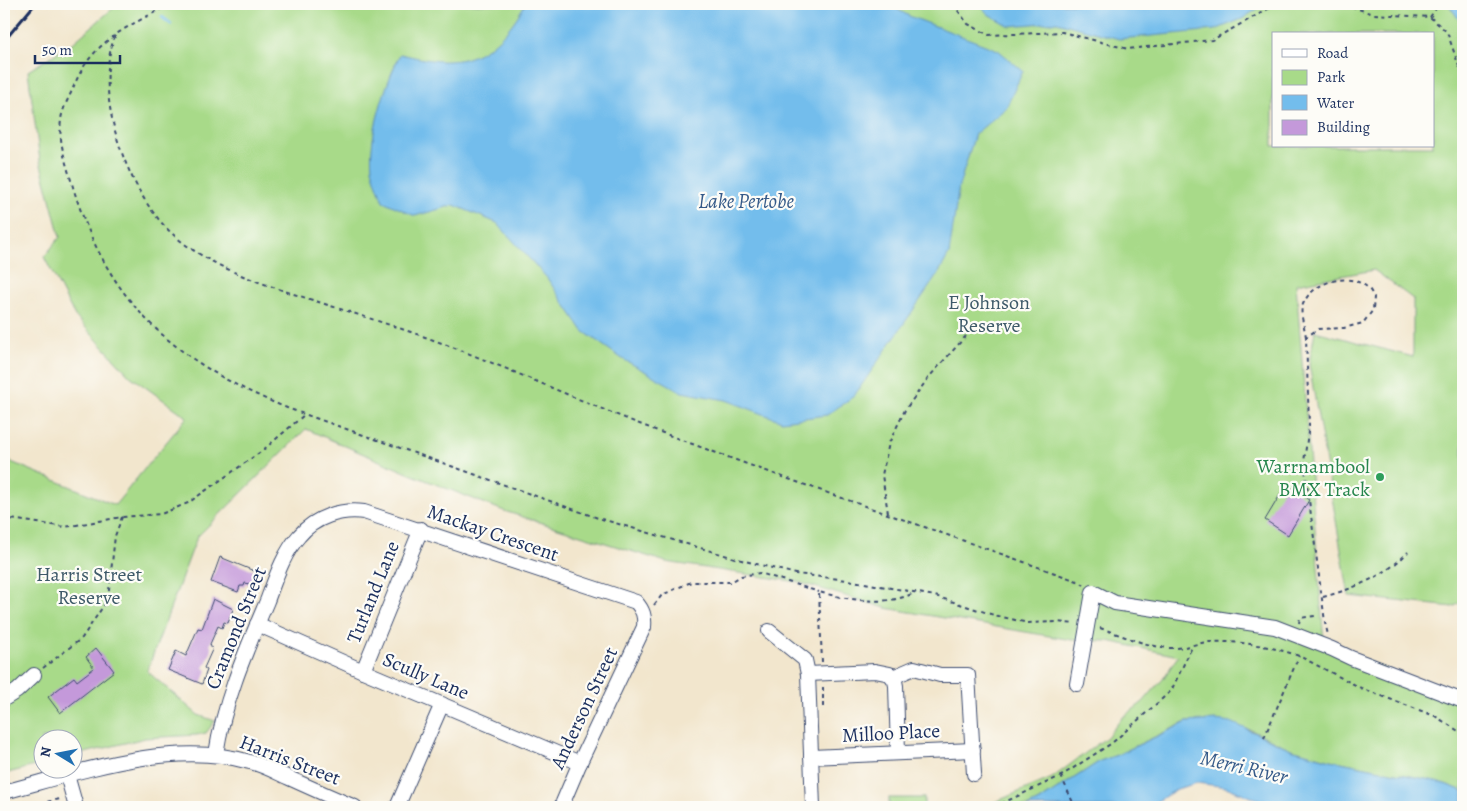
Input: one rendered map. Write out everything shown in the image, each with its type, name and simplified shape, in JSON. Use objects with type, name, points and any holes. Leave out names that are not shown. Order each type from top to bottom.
[{"type":"street","name":"Mackay Crescent","points":[[312,525],[326,516],[351,510],[364,512],[636,602],[643,610],[644,622]]},
{"type":"street","name":"Cramond Street","points":[[216,754],[227,704],[257,624],[292,546],[299,535],[312,525]]},
{"type":"street","name":"Turland Lane","points":[[363,671],[420,529]]},
{"type":"street","points":[[1076,684],[1093,592],[1115,603],[1275,627],[1463,701]]},
{"type":"street","name":"Anderson Street","points":[[561,807],[644,622]]},
{"type":"street","name":"Scully Lane","points":[[257,624],[580,763]]},
{"type":"street","points":[[769,631],[805,660],[808,674],[813,807]]},
{"type":"street","points":[[893,677],[914,668],[940,675],[968,674],[974,774]]},
{"type":"street","points":[[808,674],[881,671],[890,674],[896,686],[898,752]]},
{"type":"street","points":[[4,698],[17,691],[34,675]]},
{"type":"street","points":[[396,807],[442,704]]},
{"type":"street","name":"Milloo Place","points":[[811,757],[973,750]]},
{"type":"street","name":"Harris Street","points":[[82,772],[155,756],[196,752],[216,754],[259,765],[355,807]]},
{"type":"street","name":"Harris Street","points":[[4,792],[56,778]]},
{"type":"street","points":[[68,778],[75,802]]},
{"type":"path","points":[[170,4],[116,34],[92,55],[83,67],[66,105],[61,120],[62,141],[69,173],[86,225],[95,247],[113,277],[136,308],[157,330],[200,365],[238,387],[304,415],[641,531],[796,574],[916,592],[962,604],[994,615],[1028,622],[1050,622]]},
{"type":"path","points":[[953,4],[968,24],[989,35],[1062,32],[1128,50],[1212,40],[1277,4]]},
{"type":"path","points":[[1344,4],[1373,14],[1430,17],[1446,32],[1461,72],[1463,88]]},
{"type":"path","points":[[1430,17],[1439,4]]},
{"type":"path","points":[[116,34],[109,58],[109,102],[113,127],[130,171],[147,204],[161,223],[178,239],[201,256],[275,288],[446,344],[662,433],[1080,582]]},
{"type":"path","points":[[1306,337],[1318,328],[1344,328],[1362,323],[1373,310],[1374,296],[1367,287],[1343,279],[1322,284],[1309,293],[1302,308],[1306,337],[1309,425],[1304,462],[1325,622],[1332,649]]},
{"type":"path","points":[[888,513],[882,475],[889,443],[904,410],[966,336]]},
{"type":"path","points":[[4,518],[65,527],[122,517],[161,514],[188,503],[262,451],[304,415]]},
{"type":"path","points":[[34,675],[82,638],[108,599],[114,536],[122,517]]},
{"type":"path","points":[[1323,597],[1348,591],[1397,564],[1408,552]]},
{"type":"path","points":[[644,622],[651,615],[654,604],[662,595],[691,582],[731,582],[741,576],[760,572],[819,592],[874,601],[906,597],[916,592]]},
{"type":"path","points":[[819,592],[821,647]]},
{"type":"path","points":[[1114,632],[1161,648],[1192,646],[1205,642],[1259,644],[1299,656],[1363,689],[1435,716],[1463,734]]},
{"type":"path","points":[[994,807],[1061,776],[1112,743],[1171,690],[1192,646]]},
{"type":"path","points":[[1264,738],[1299,656]]},
{"type":"path","points":[[1061,776],[1075,807]]},
{"type":"path","points":[[24,807],[49,801],[75,802]]},
{"type":"green space","name":"E Johnson Reserve","points":[[118,4],[1463,4],[1463,601],[1453,607],[1349,596],[1309,364],[1315,331],[1413,357],[1413,299],[1374,270],[1296,284],[1324,644],[1463,701],[1463,791],[1440,782],[1331,760],[1291,749],[1251,730],[1201,721],[1186,722],[1117,755],[1100,761],[1041,800],[1027,807],[983,807],[1052,778],[1107,737],[1122,718],[1143,702],[1163,679],[1178,656],[1108,641],[1072,640],[886,608],[798,582],[666,562],[504,511],[410,474],[306,429],[197,537],[147,671],[198,715],[215,721],[206,733],[145,738],[82,754],[82,728],[32,728],[32,767],[4,774],[4,459],[115,505],[187,417],[130,376],[75,316],[44,257],[60,237],[40,161],[28,71],[74,42]]},
{"type":"green space","points":[[889,798],[924,798],[924,807],[889,807]]},
{"type":"water","name":"Lake Pertobe","points":[[525,4],[888,4],[909,16],[998,50],[1023,71],[1006,108],[975,134],[959,186],[949,254],[938,274],[854,396],[827,415],[782,421],[726,400],[682,392],[621,358],[583,331],[547,278],[497,223],[454,205],[415,216],[383,201],[375,180],[371,155],[379,110],[400,54],[443,61],[474,56],[485,50],[503,35]]},
{"type":"water","points":[[979,4],[1265,4],[1242,19],[1215,30],[1119,39],[1057,22],[1009,26],[988,14]]},
{"type":"water","points":[[1448,4],[1463,4],[1463,25]]},
{"type":"water","name":"Merri River","points":[[1216,720],[1231,722],[1291,749],[1331,760],[1440,782],[1463,791],[1463,807],[1290,807],[1251,797],[1226,787],[1197,783],[1177,789],[1156,802],[1140,807],[1027,807],[1041,800],[1100,761],[1187,722]]},
{"type":"building","points":[[1286,485],[1309,500],[1288,535],[1265,520]]},
{"type":"building","points":[[220,557],[259,573],[254,585],[245,583],[244,586],[240,586],[238,592],[211,582]]},
{"type":"building","points":[[213,599],[233,609],[228,623],[224,622],[222,628],[218,626],[210,644],[212,650],[204,668],[207,670],[202,684],[168,670],[176,651],[186,656],[198,628],[202,629]]},
{"type":"building","points":[[96,648],[114,671],[60,713],[48,697],[74,677],[77,681],[94,668],[86,657]]},
{"type":"waterway","points":[[145,4],[149,7]]},
{"type":"waterway","points":[[162,17],[171,24]]},
{"type":"railway","points":[[4,41],[35,4]]},
{"type":"place","name":"Warrnambool BMX Track","points":[[1380,477]]},
{"type":"park label","name":"Harris Street Reserve","points":[[89,586]]}]
